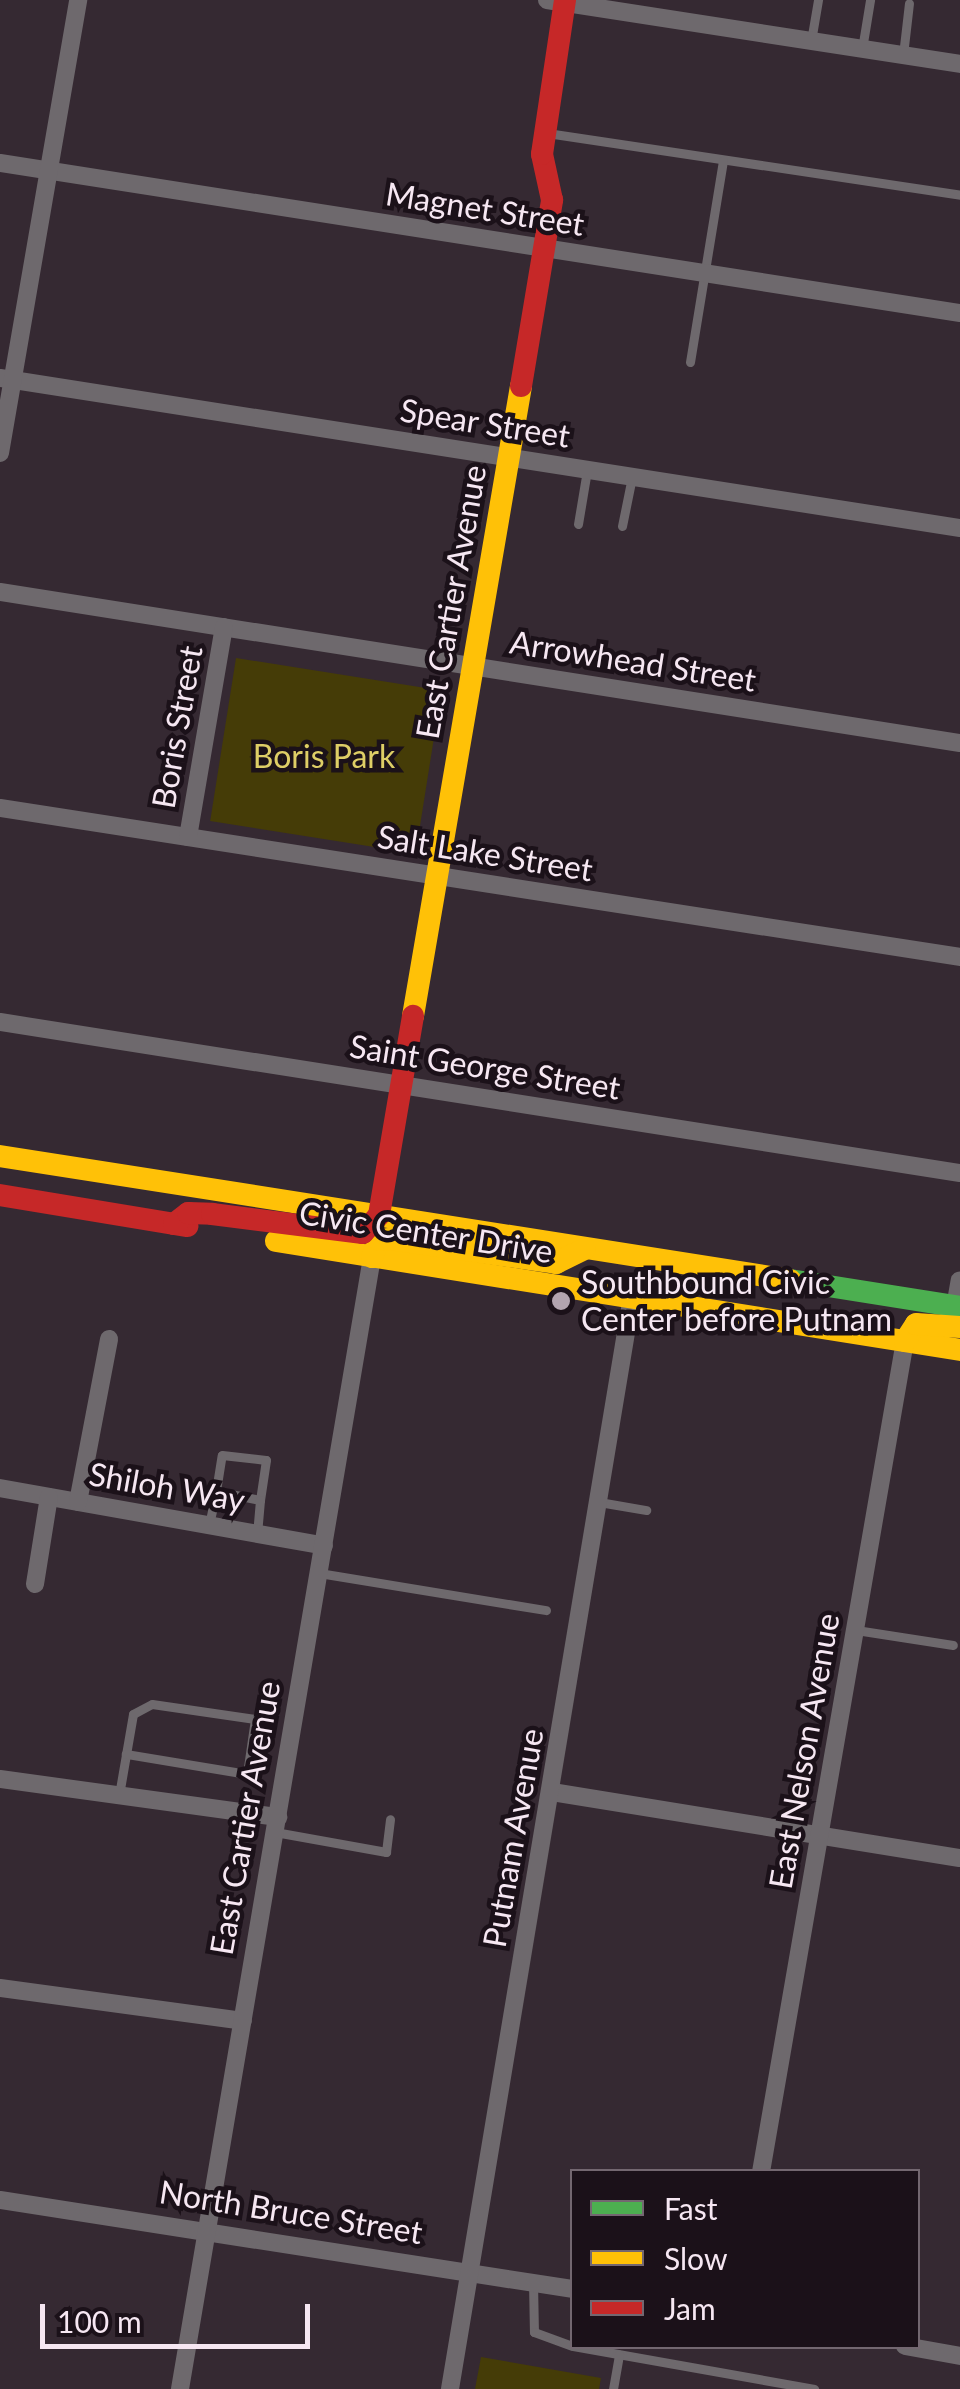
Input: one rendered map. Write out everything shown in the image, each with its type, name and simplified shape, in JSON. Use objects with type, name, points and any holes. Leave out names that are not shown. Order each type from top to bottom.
[{"type":"main road","name":"East Cartier Avenue","points":[[378,1216],[545,248],[552,200],[542,154],[559,1]]},
{"type":"main road","name":"Civic Center Drive","points":[[4,1157],[584,1248],[959,1314]]},
{"type":"main road","name":"Civic Center Drive","points":[[0,1195],[960,1350]]},
{"type":"main road","points":[[174,1224],[188,1213],[362,1233],[378,1216]]},
{"type":"main road","points":[[372,1257],[379,1240],[390,1239],[556,1263],[584,1248]]},
{"type":"main road","points":[[906,1341],[916,1324],[959,1314]]},
{"type":"street","points":[[0,454],[6,379],[49,170],[78,0]]},
{"type":"street","points":[[559,1],[634,7],[960,64]]},
{"type":"street","name":"Magnet Street","points":[[0,163],[960,313]]},
{"type":"street","name":"Spear Street","points":[[6,379],[960,528]]},
{"type":"street","name":"Arrowhead Street","points":[[0,592],[960,742]]},
{"type":"street","name":"Boris Street","points":[[188,837],[224,627]]},
{"type":"street","name":"Salt Lake Street","points":[[0,808],[960,957]]},
{"type":"street","name":"Saint George Street","points":[[0,1022],[960,1172]]},
{"type":"street","name":"East Cartier Avenue","points":[[180,2389],[372,1257]]},
{"type":"street","points":[[959,1314],[960,1280]]},
{"type":"street","name":"Putnam Avenue","points":[[450,2389],[632,1297]]},
{"type":"street","points":[[78,1502],[109,1339]]},
{"type":"street","name":"East Nelson Avenue","points":[[763,2169],[906,1341]]},
{"type":"street","name":"Shiloh Way","points":[[0,1488],[324,1546]]},
{"type":"street","points":[[35,1584],[48,1497]]},
{"type":"street","points":[[0,1778],[120,1795],[277,1825]]},
{"type":"street","points":[[552,1792],[960,1858]]},
{"type":"street","points":[[0,1988],[243,2022]]},
{"type":"street","name":"North Bruce Street","points":[[0,2200],[207,2228],[570,2289]]},
{"type":"street","points":[[920,2349],[960,2356]]},
{"type":"lane","points":[[812,41],[818,0]]},
{"type":"lane","points":[[862,49],[870,0]]},
{"type":"lane","points":[[903,55],[909,3]]},
{"type":"lane","points":[[545,133],[960,194]]},
{"type":"lane","points":[[690,362],[724,161]]},
{"type":"lane","points":[[578,524],[586,470]]},
{"type":"lane","points":[[622,526],[632,477]]},
{"type":"lane","points":[[209,1525],[222,1455],[266,1460],[256,1534]]},
{"type":"lane","points":[[216,1491],[260,1500]]},
{"type":"lane","points":[[599,1502],[646,1510]]},
{"type":"lane","points":[[319,1573],[546,1610]]},
{"type":"lane","points":[[856,1630],[953,1645]]},
{"type":"lane","points":[[120,1795],[126,1754],[132,1714],[152,1704],[256,1719],[248,1774],[126,1754]]},
{"type":"lane","points":[[277,1825],[386,1852],[390,1818]]},
{"type":"lane","points":[[533,2282],[534,2332],[570,2345]]},
{"type":"lane","points":[[590,2349],[814,2389]]},
{"type":"lane","points":[[613,2389],[619,2354]]},
{"type":"green space","name":"Boris Park","points":[[236,658],[441,691],[416,854],[210,821]]},
{"type":"green space","points":[[481,2357],[601,2378],[599,2389],[475,2389]]},
{"type":"traffic: fast","points":[[790,1280],[960,1307]]},
{"type":"traffic: slow","points":[[413,1016],[521,386]]},
{"type":"traffic: slow","points":[[0,1156],[790,1280]]},
{"type":"traffic: slow","points":[[372,1257],[379,1240],[390,1239],[556,1263],[585,1249]]},
{"type":"traffic: slow","points":[[276,1241],[960,1350]]},
{"type":"traffic: slow","points":[[905,1341],[916,1324],[960,1327]]},
{"type":"traffic: jam","points":[[521,386],[552,200],[542,154],[565,0]]},
{"type":"traffic: jam","points":[[174,1224],[188,1213],[212,1214],[363,1233],[379,1215],[413,1016]]},
{"type":"traffic: jam","points":[[0,1195],[187,1226]]},
{"type":"place","name":"Southbound Civic Center before Putnam","points":[[561,1301]]}]
